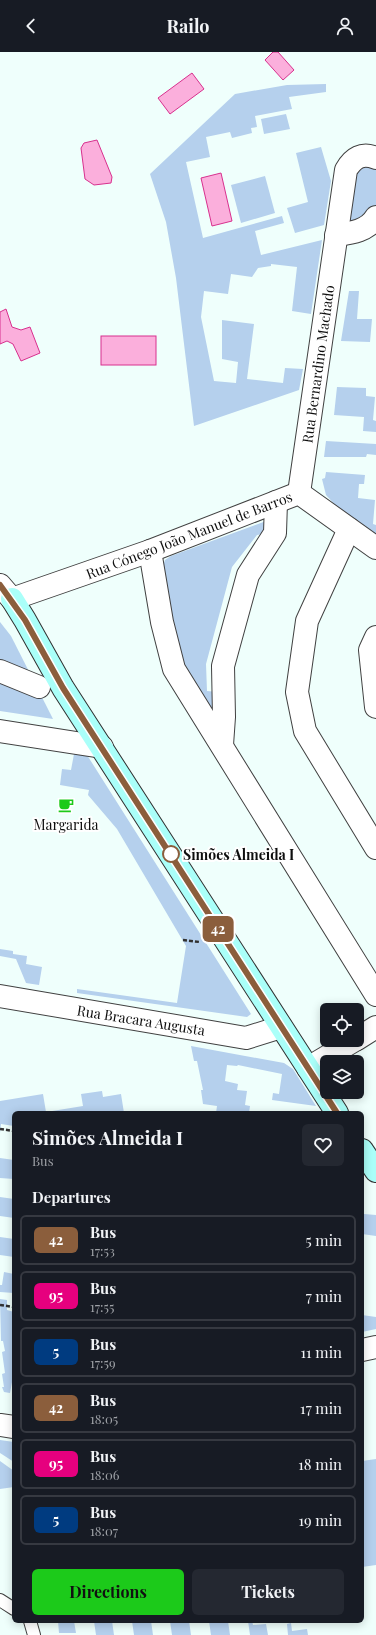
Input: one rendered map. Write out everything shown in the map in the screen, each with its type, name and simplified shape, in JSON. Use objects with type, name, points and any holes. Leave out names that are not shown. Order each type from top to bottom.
[{"type":"street","name":"Rua Bernardino Machado","points":[[299,493],[346,170],[351,161],[362,155],[376,158]]},
{"type":"street","points":[[336,235],[353,233],[364,228],[376,217]]},
{"type":"street","name":"Rua Cónego João Manuel de Barros","points":[[6,592],[150,552],[299,493],[376,548]]},
{"type":"street","points":[[222,745],[224,717],[223,666],[248,574],[275,532],[276,502]]},
{"type":"street","points":[[349,530],[307,621],[297,692],[305,731],[376,848]]},
{"type":"street","points":[[150,552],[162,622],[174,669],[376,995]]},
{"type":"street","points":[[6,592],[25,620],[63,688],[336,1111]]},
{"type":"street","points":[[376,637],[370,650],[376,707]]},
{"type":"street","points":[[0,671],[39,687]]},
{"type":"street","points":[[0,731],[102,747]]},
{"type":"street","name":"Rua Bracara Augusta","points":[[0,996],[246,1038],[281,1027]]},
{"type":"street","points":[[364,1034],[376,1027]]},
{"type":"street","points":[[308,1068],[343,1047]]},
{"type":"street","points":[[364,1153],[376,1171]]},
{"type":"street","points":[[364,1350],[376,1347]]},
{"type":"street","points":[[0,1425],[12,1427]]},
{"type":"lane","points":[[0,1600],[12,1608]]},
{"type":"lane","points":[[31,1623],[34,1635]]},
{"type":"path","points":[[183,940],[202,943]]},
{"type":"path","points":[[0,1129],[12,1131]]},
{"type":"path","points":[[0,1305],[12,1307]]},
{"type":"shaded area","points":[[273,52],[278,52],[294,70],[283,80],[265,60]]},
{"type":"shaded area","points":[[192,73],[204,89],[170,114],[158,98]]},
{"type":"shaded area","points":[[326,84],[326,92],[289,97],[292,109],[255,116],[257,127],[251,128],[252,133],[232,138],[230,132],[206,137],[210,157],[186,162],[203,238],[282,216],[284,223],[255,231],[261,255],[322,240],[311,314],[292,311],[297,267],[271,264],[271,266],[258,268],[252,277],[231,274],[228,294],[204,291],[201,317],[214,381],[236,383],[238,362],[222,359],[222,320],[254,324],[247,379],[283,383],[285,368],[303,369],[299,390],[194,426],[176,278],[166,222],[150,174],[235,94],[287,85]]},
{"type":"shaded area","points":[[286,114],[290,129],[264,134],[261,119]]},
{"type":"shaded area","points":[[97,140],[112,177],[111,183],[94,185],[85,179],[81,148],[84,143]]},
{"type":"shaded area","points":[[321,147],[331,181],[324,225],[295,233],[287,208],[308,202],[296,153]]},
{"type":"shaded area","points":[[376,158],[376,217],[336,235],[346,170]]},
{"type":"shaded area","points":[[221,173],[232,221],[212,226],[201,178]]},
{"type":"shaded area","points":[[265,176],[275,213],[241,223],[231,185]]},
{"type":"shaded area","points":[[349,291],[359,291],[357,319],[372,319],[370,342],[341,341]]},
{"type":"shaded area","points":[[6,309],[12,327],[21,330],[30,327],[40,353],[21,361],[13,344],[7,341],[0,344],[0,312]]},
{"type":"shaded area","points":[[101,336],[156,336],[156,365],[101,365]]},
{"type":"shaded area","points":[[337,387],[366,388],[366,396],[375,397],[373,420],[376,421],[376,432],[363,431],[364,417],[334,415]]},
{"type":"shaded area","points":[[326,441],[376,444],[376,455],[367,454],[366,457],[324,457]]},
{"type":"shaded area","points":[[326,472],[365,475],[364,484],[359,484],[358,498],[375,500],[373,524],[376,525],[376,534],[339,509],[326,495],[322,479],[325,478]]},
{"type":"shaded area","points":[[266,521],[268,533],[257,535],[232,567],[206,664],[207,691],[218,692],[218,726],[181,663],[163,566],[165,560],[171,556]]},
{"type":"shaded area","points":[[0,622],[11,636],[53,719],[0,711]]},
{"type":"shaded area","points":[[74,754],[87,755],[251,1014],[247,1017],[77,993],[77,989],[177,1003],[186,946],[117,829],[88,795],[89,790],[60,785],[62,769],[71,770]]},
{"type":"shaded area","points":[[0,949],[13,951],[13,954],[27,956],[26,964],[42,967],[39,985],[26,983],[16,959],[0,956]]},
{"type":"shaded area","points":[[191,1046],[284,1063],[293,1069],[316,1106],[272,1100],[273,1093],[279,1094],[282,1074],[238,1065],[227,1065],[225,1081],[238,1084],[237,1090],[247,1091],[245,1105],[250,1106],[249,1111],[216,1111],[217,1106],[203,1104],[201,1090],[203,1090],[197,1061],[194,1061]]},
{"type":"shaded area","points":[[102,1091],[103,1097],[121,1094],[124,1111],[52,1111],[83,1106],[81,1094]]},
{"type":"shaded area","points":[[43,1094],[46,1111],[12,1111],[12,1126],[1,1124],[0,1133],[0,1101]]},
{"type":"shaded area","points":[[0,1158],[12,1160],[12,1179],[0,1178]]},
{"type":"shaded area","points":[[0,1197],[12,1199],[12,1218],[0,1216]]},
{"type":"shaded area","points":[[364,1214],[376,1215],[376,1236],[364,1234]]},
{"type":"shaded area","points":[[0,1237],[12,1239],[12,1257],[0,1255]]},
{"type":"shaded area","points":[[4,1272],[12,1274],[12,1293],[0,1292],[0,1285],[2,1285]]},
{"type":"shaded area","points":[[0,1299],[7,1300],[7,1310],[12,1311],[12,1382],[10,1393],[4,1392],[2,1387],[4,1387],[2,1374],[5,1373],[2,1352],[5,1351],[3,1341],[1,1341]]},
{"type":"shaded area","points":[[364,1315],[376,1317],[376,1329],[364,1332]]},
{"type":"shaded area","points":[[0,1440],[12,1442],[12,1461],[0,1453]]},
{"type":"shaded area","points":[[376,1459],[376,1565],[364,1567],[364,1461]]},
{"type":"shaded area","points":[[0,1461],[12,1470],[12,1487],[0,1489]]},
{"type":"shaded area","points":[[58,1623],[74,1623],[76,1633],[59,1633]]},
{"type":"shaded area","points":[[94,1623],[112,1623],[114,1635],[96,1635]]},
{"type":"shaded area","points":[[132,1623],[151,1623],[153,1635],[134,1635]]},
{"type":"shaded area","points":[[170,1623],[189,1623],[191,1635],[172,1635]]},
{"type":"shaded area","points":[[209,1623],[228,1623],[230,1635],[211,1635]]},
{"type":"shaded area","points":[[248,1623],[252,1623],[253,1625],[266,1624],[268,1635],[250,1635]]},
{"type":"shaded area","points":[[291,1623],[292,1631],[307,1629],[308,1635],[288,1635],[287,1624]]},
{"type":"bus line","name":"42","points":[[0,585],[12,599],[63,688],[336,1111]]},
{"type":"place","name":"Margarida","points":[[66,805]]},
{"type":"place","name":"Simões Almeida I","points":[[171,854]]}]
